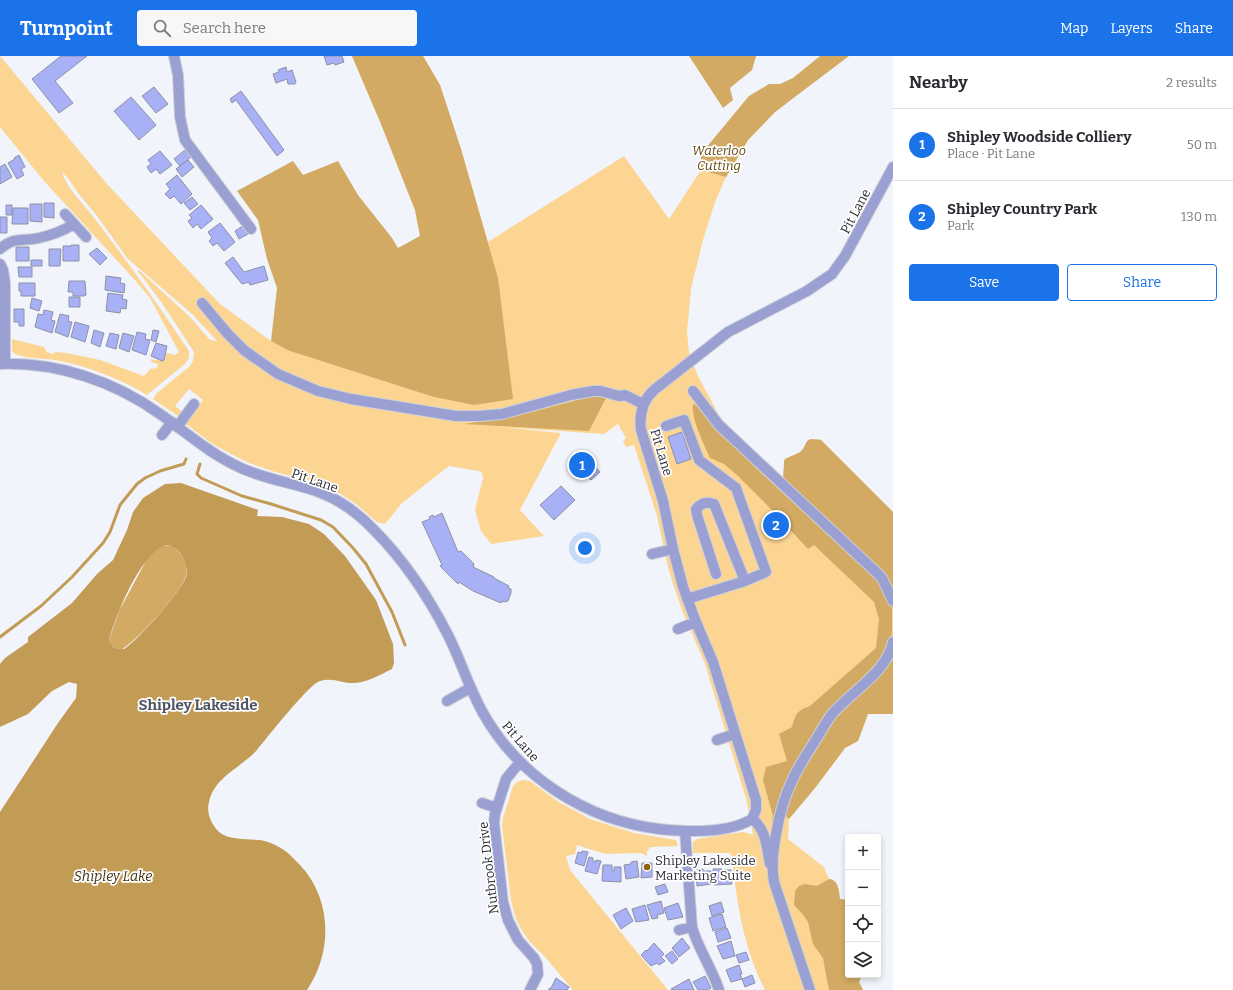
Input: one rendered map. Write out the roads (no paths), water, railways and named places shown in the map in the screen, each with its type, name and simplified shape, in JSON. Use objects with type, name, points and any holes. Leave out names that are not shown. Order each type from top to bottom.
[{"type":"street","points":[[174,56],[178,76],[180,117],[184,140],[251,229]]},
{"type":"street","name":"Pit Lane","points":[[2,364],[52,368],[95,379],[136,398],[213,453],[240,468],[257,475],[321,493],[342,504],[360,517],[383,540],[425,596],[448,636],[470,688],[489,722],[520,762],[536,776],[563,795],[598,813],[651,828],[685,831],[721,828],[742,824],[752,819],[756,810],[756,800],[713,662],[687,599],[673,549],[663,501],[641,430],[640,418],[643,404],[654,390],[720,337],[734,328],[807,291],[832,274],[849,251],[893,166]]},
{"type":"street","points":[[65,214],[86,237]]},
{"type":"street","points":[[0,249],[14,240],[31,239],[56,233],[74,224]]},
{"type":"street","points":[[0,264],[3,270],[5,282],[2,364]]},
{"type":"street","points":[[202,303],[227,334],[260,362],[278,374],[318,391],[350,399],[456,416],[502,414],[584,392],[601,391],[619,396],[625,395],[643,404]]},
{"type":"street","points":[[693,391],[719,425],[882,578],[893,601]]},
{"type":"street","points":[[162,435],[194,404]]},
{"type":"street","points":[[666,426],[684,420],[699,460],[736,488],[766,572],[745,581],[687,599]]},
{"type":"street","points":[[716,574],[697,515],[696,509],[702,503],[709,502],[714,504],[745,581]]},
{"type":"street","points":[[652,554],[673,549]]},
{"type":"street","points":[[678,629],[696,622]]},
{"type":"street","points":[[772,872],[777,828],[786,794],[794,776],[832,714],[879,669],[888,658],[893,642]]},
{"type":"street","points":[[447,702],[470,688]]},
{"type":"street","points":[[717,740],[735,734]]},
{"type":"street","name":"Nutbrook Drive","points":[[520,762],[506,780],[494,820],[494,830],[503,902],[508,920],[513,933],[537,962],[538,974],[531,990]]},
{"type":"street","points":[[482,803],[497,808]]},
{"type":"street","points":[[752,819],[758,823],[762,830],[778,896],[810,990]]},
{"type":"street","points":[[685,831],[692,927],[696,940],[712,970],[720,990]]},
{"type":"street","points":[[679,930],[692,927]]},
{"type":"water","name":"Shipley Lake","points":[[181,483],[258,510],[257,516],[282,517],[309,524],[324,534],[345,556],[376,600],[393,644],[394,663],[392,669],[373,678],[357,683],[333,680],[320,681],[307,691],[257,750],[222,779],[212,793],[208,806],[210,818],[219,832],[223,835],[233,838],[260,840],[277,846],[293,858],[311,879],[323,909],[325,943],[321,959],[307,990],[0,990],[0,812],[76,698],[77,684],[69,682],[52,691],[28,714],[0,727],[0,664],[5,658],[28,642],[28,637],[72,603],[97,574],[113,560],[127,530],[133,512],[143,498],[165,484]],"holes":[[[165,545],[177,549],[184,561],[187,574],[186,577],[176,594],[139,636],[124,649],[114,648],[109,640],[117,616],[130,586],[147,560],[156,551]]]},
{"type":"waterway","points":[[0,637],[41,606],[72,577],[103,543],[110,532],[120,505],[137,484],[145,478],[160,471],[184,464],[186,459]]},
{"type":"waterway","points":[[200,464],[197,474],[201,478],[242,496],[321,520],[333,527],[366,564],[392,612],[405,645]]},
{"type":"place","name":"Shipley Woodside Colliery","points":[[582,465]]},
{"type":"place","name":"Shipley Country Park","points":[[776,525]]},
{"type":"place","name":"Shipley Lakeside Marketing Suite","points":[[647,867]]},
{"type":"district","name":"Shipley Lakeside","points":[[198,705]]},
{"type":"park label","name":"Waterloo Cutting","points":[[719,158]]}]
